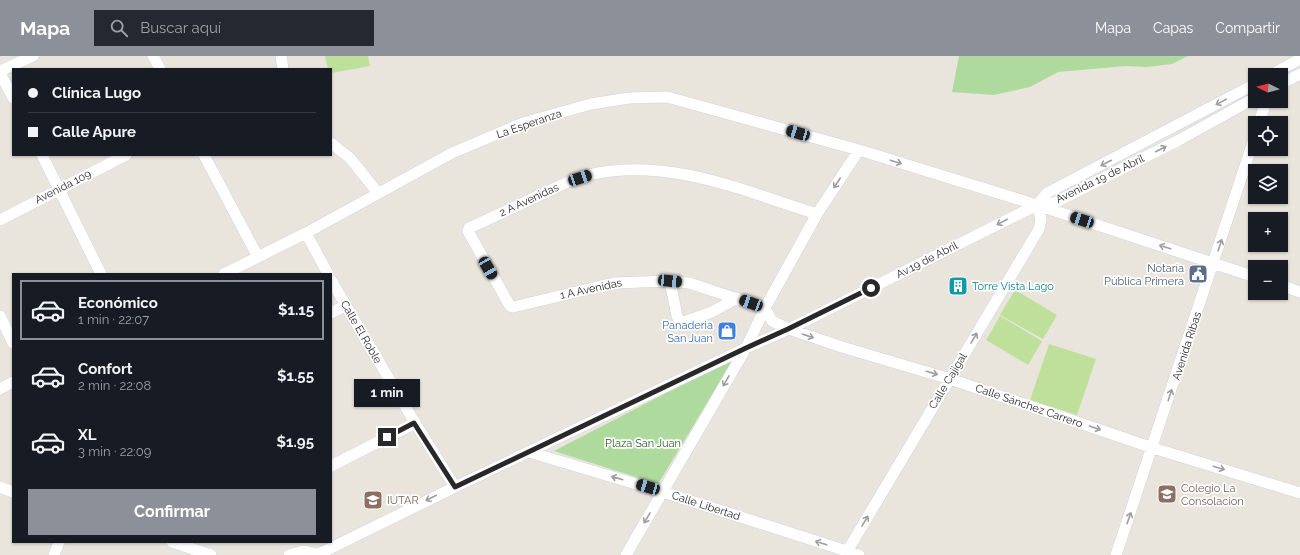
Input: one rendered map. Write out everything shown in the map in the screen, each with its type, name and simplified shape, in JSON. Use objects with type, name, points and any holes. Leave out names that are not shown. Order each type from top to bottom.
[{"type":"street","points":[[12,96],[0,72],[33,56]]},
{"type":"street","points":[[153,56],[159,68]]},
{"type":"street","points":[[281,56],[283,68]]},
{"type":"street","points":[[1284,68],[1300,59]]},
{"type":"street","points":[[1288,80],[1300,74]]},
{"type":"street","name":"Avenida 19 de Abril","points":[[1037,205],[1047,193],[1248,88]]},
{"type":"street","name":"La Esperanza","points":[[226,273],[306,233],[452,153],[523,123],[591,104],[628,98],[667,97],[859,150],[1037,205],[1248,274]]},
{"type":"street","name":"Avenida 19 de Abril","points":[[1037,205],[1054,203],[1179,140],[1248,102]]},
{"type":"street","points":[[332,144],[350,158],[378,193]]},
{"type":"street","points":[[626,555],[746,348],[765,308],[817,214],[859,150]]},
{"type":"street","points":[[43,156],[101,273]]},
{"type":"street","name":"Avenida 109","points":[[0,220],[59,188],[124,156]]},
{"type":"street","points":[[205,156],[258,257]]},
{"type":"street","name":"Avenida Ribas","points":[[1116,555],[1153,448],[1249,156]]},
{"type":"street","name":"2 A Avenidas","points":[[510,306],[468,233],[469,228],[572,180],[587,176],[633,169],[654,169],[688,174],[817,214]]},
{"type":"street","name":"Av.19 de Abril","points":[[320,555],[455,487],[788,329],[1037,205]]},
{"type":"street","name":"Calle Cajigal","points":[[846,553],[1039,229],[1041,219],[1037,205]]},
{"type":"street","points":[[306,233],[327,273]]},
{"type":"street","points":[[670,281],[677,316],[680,321],[684,322],[712,312],[736,298]]},
{"type":"street","name":"1 A Avenidas","points":[[510,306],[513,307],[614,283],[670,281],[688,283],[765,308]]},
{"type":"street","name":"Calle El Roble","points":[[332,282],[414,423],[455,487]]},
{"type":"street","points":[[1288,288],[1300,292]]},
{"type":"street","points":[[332,313],[345,306]]},
{"type":"street","name":"Calle Sánchez Carrero","points":[[765,308],[772,321],[788,329],[842,347],[950,379],[1153,448],[1300,493]]},
{"type":"street","points":[[0,316],[12,341]]},
{"type":"street","points":[[0,389],[12,383]]},
{"type":"street","points":[[332,465],[414,423]]},
{"type":"street","name":"Calle Libertad","points":[[530,452],[662,492],[846,553],[858,555]]},
{"type":"street","points":[[0,487],[12,492]]},
{"type":"street","points":[[54,555],[59,543]]},
{"type":"street","points":[[175,543],[211,555]]},
{"type":"street","points":[[289,555],[304,551],[320,555]]},
{"type":"green space","points":[[325,56],[368,56],[370,66],[332,73],[332,68],[328,68]]},
{"type":"green space","points":[[959,56],[1188,56],[1172,64],[1147,67],[1125,66],[1058,72],[1030,87],[994,95],[952,92]]},
{"type":"green space","points":[[1015,290],[1057,315],[1043,339],[1000,315]]},
{"type":"green space","points":[[1000,316],[1042,341],[1028,365],[986,340]]},
{"type":"green space","points":[[1049,344],[1096,359],[1077,415],[1030,400]]},
{"type":"green space","name":"Plaza San Juan","points":[[734,358],[658,484],[554,451]]},
{"type":"place","name":"Notaría Pública Primera","points":[[1198,274]]},
{"type":"place","name":"Torre Vista Lago","points":[[958,286]]},
{"type":"place","name":"Panaderia San Juan","points":[[727,331]]},
{"type":"place","name":"Colegio La Consolacion","points":[[1167,494]]},
{"type":"place","name":"IUTAR","points":[[373,500]]},
{"type":"route","points":[[387,437],[414,423],[449,475],[455,487],[871,288]]}]
